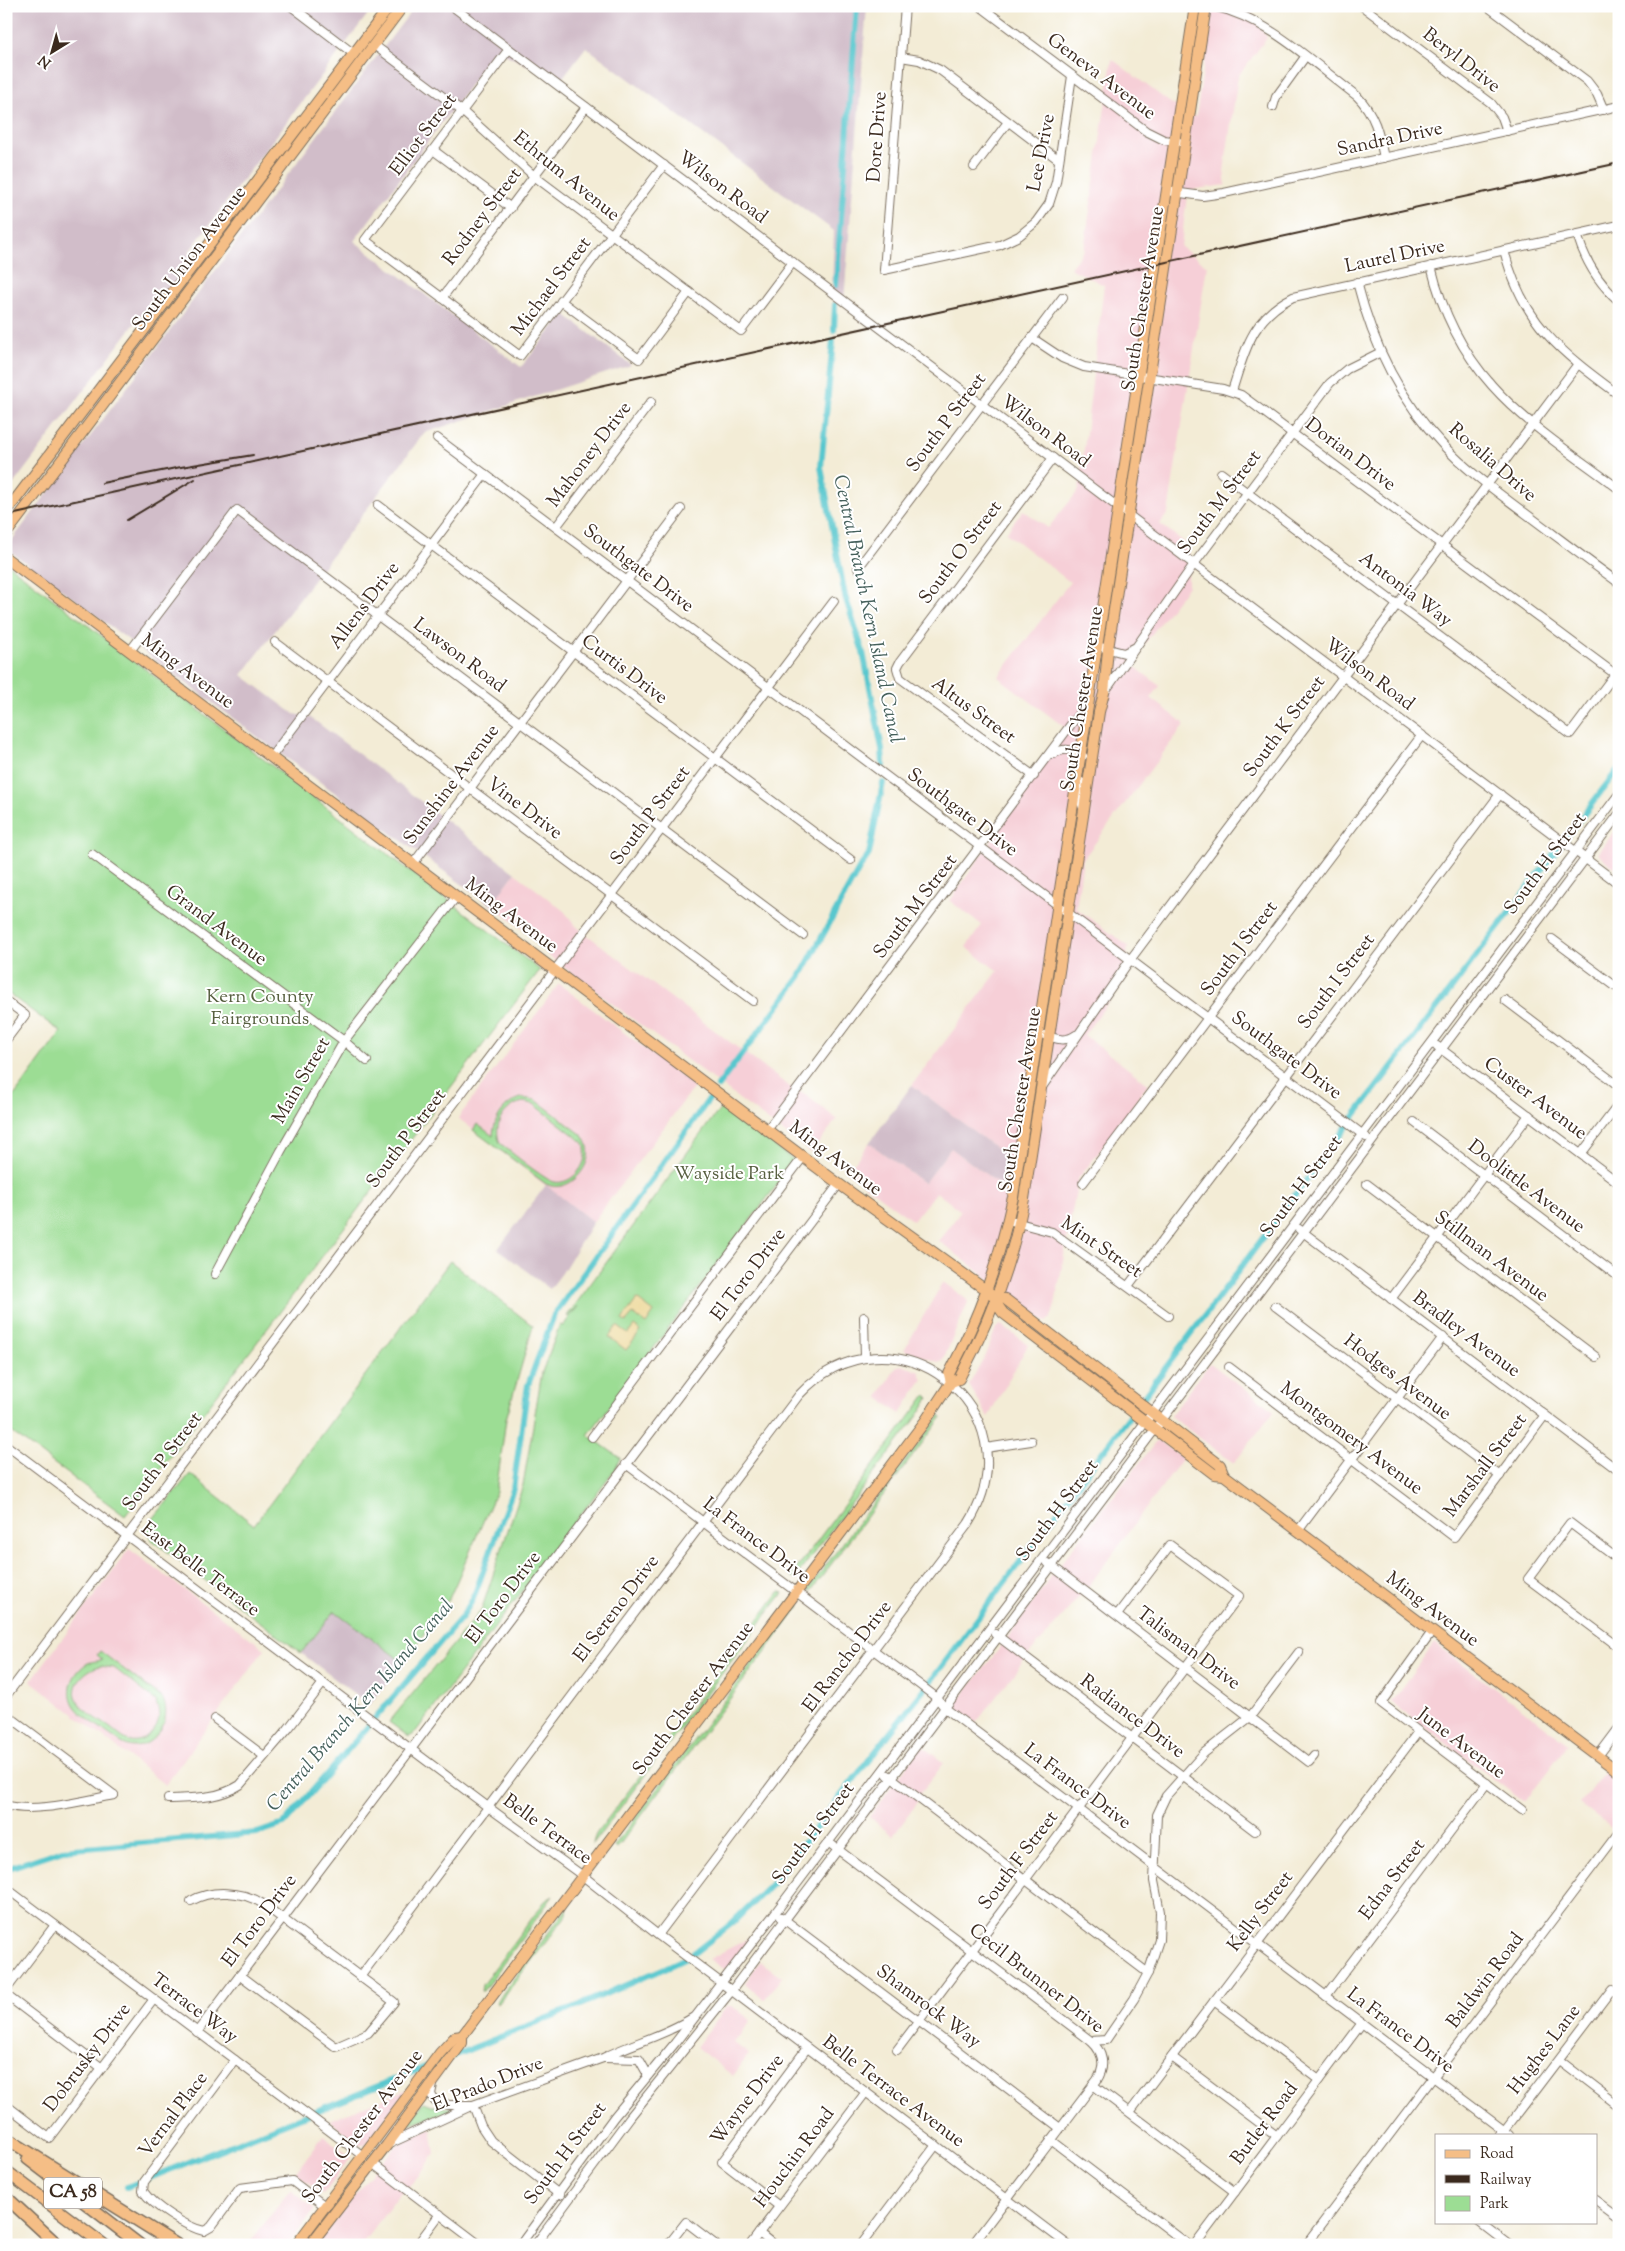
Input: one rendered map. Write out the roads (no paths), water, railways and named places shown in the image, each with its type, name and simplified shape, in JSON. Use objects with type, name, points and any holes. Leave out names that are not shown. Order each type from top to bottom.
[{"type":"highway","points":[[6,2138],[177,2245]]},
{"type":"highway","name":"CA 58","points":[[6,2142],[140,2245]]},
{"type":"highway","name":"CA 58","points":[[6,2171],[104,2245]]},
{"type":"highway","points":[[6,2197],[58,2245]]},
{"type":"main road","name":"South Union Avenue","points":[[6,512],[87,408],[390,6]]},
{"type":"main road","name":"South Union Avenue","points":[[6,534],[403,6]]},
{"type":"main road","name":"South Chester Avenue","points":[[951,1382],[949,1374],[988,1291],[1008,1220],[1195,6]]},
{"type":"main road","name":"South Chester Avenue","points":[[310,2245],[462,2043],[462,2036],[926,1420],[951,1382],[959,1379],[977,1345],[997,1298],[1019,1223],[1041,1089],[1092,754],[1104,693],[1108,649],[1206,6]]},
{"type":"main road","points":[[253,205],[253,198],[279,162],[280,151]]},
{"type":"main road","points":[[220,247],[221,239],[244,208],[242,202]]},
{"type":"main road","points":[[189,290],[188,283],[198,268],[205,251]]},
{"type":"main road","points":[[146,347],[143,345],[144,341],[168,310],[170,296]]},
{"type":"main road","points":[[102,405],[106,390],[126,363],[130,350]]},
{"type":"main road","points":[[58,463],[59,454],[89,413],[87,408]]},
{"type":"main road","name":"Ming Avenue","points":[[6,558],[839,1184],[997,1298],[1005,1299],[1220,1465],[1224,1475],[1619,1772]]},
{"type":"main road","name":"Ming Avenue","points":[[997,1298],[998,1306],[1003,1313],[1214,1474],[1224,1475]]},
{"type":"main road","name":"South Chester Avenue","points":[[296,2245],[429,2069],[455,2037],[462,2036]]},
{"type":"main road","points":[[372,2163],[372,2156],[402,2110],[404,2103]]},
{"type":"main road","points":[[335,2212],[336,2204],[361,2169],[364,2160],[363,2156]]},
{"type":"main road","points":[[305,2245],[320,2224],[325,2206]]},
{"type":"street","points":[[291,6],[354,54]]},
{"type":"street","name":"Wilson Road","points":[[452,6],[1619,884]]},
{"type":"street","name":"Dore Drive","points":[[884,270],[905,6]]},
{"type":"street","name":"Geneva Avenue","points":[[980,6],[1146,131],[1164,140],[1185,143]]},
{"type":"street","points":[[1213,6],[1236,12],[1258,22],[1363,102],[1375,121],[1384,158]]},
{"type":"street","name":"Beryl Drive","points":[[1362,6],[1491,103],[1502,117],[1507,131]]},
{"type":"street","points":[[1487,6],[1587,81],[1598,94],[1604,110]]},
{"type":"street","name":"Ethrum Avenue","points":[[374,45],[462,111],[534,176],[741,332],[793,262]]},
{"type":"street","name":"Elliot Street","points":[[442,298],[365,240],[509,49]]},
{"type":"street","points":[[901,57],[919,60],[940,70],[1060,160]]},
{"type":"street","points":[[1274,107],[1276,97],[1305,57]]},
{"type":"street","name":"Lee Drive","points":[[884,270],[1000,245],[1019,236],[1036,222],[1049,204],[1056,182],[1072,76]]},
{"type":"street","name":"Sandra Drive","points":[[1166,191],[1190,195],[1216,194],[1619,106]]},
{"type":"street","name":"Rodney Street","points":[[442,298],[586,107]]},
{"type":"street","points":[[974,167],[1008,122]]},
{"type":"street","points":[[433,150],[510,208]]},
{"type":"street","name":"Michael Street","points":[[442,298],[520,356],[664,165]]},
{"type":"street","name":"Laurel Drive","points":[[1232,391],[1249,341],[1260,323],[1282,302],[1303,294],[1619,224]]},
{"type":"street","points":[[1577,234],[1593,272],[1619,301]]},
{"type":"street","points":[[1504,250],[1514,281],[1527,309],[1548,336],[1578,364],[1619,395]]},
{"type":"street","points":[[1430,266],[1441,301],[1463,348],[1497,393],[1532,424],[1619,489]]},
{"type":"street","name":"Rosalia Drive","points":[[1357,282],[1369,324],[1380,352],[1402,392],[1430,431],[1460,461],[1487,484],[1619,583]]},
{"type":"street","points":[[561,301],[639,359],[689,292]]},
{"type":"street","name":"South P Street","points":[[858,568],[1063,297]]},
{"type":"street","name":"Dorian Drive","points":[[1032,338],[1074,364],[1232,391],[1251,401],[1615,674],[1570,734]]},
{"type":"street","name":"South M Street","points":[[1104,693],[1194,564],[1338,375],[1358,362],[1380,352]]},
{"type":"street","name":"South K Street","points":[[1041,1089],[1130,960],[1578,364]]},
{"type":"street","name":"Mahoney Drive","points":[[556,527],[651,402]]},
{"type":"street","name":"Southgate Drive","points":[[437,438],[1372,1142]]},
{"type":"street","name":"South O Street","points":[[897,668],[1053,458]]},
{"type":"street","name":"Antonia Way","points":[[1221,473],[1570,734]]},
{"type":"street","name":"Allens Drive","points":[[272,757],[485,474]]},
{"type":"street","name":"Curtis Drive","points":[[378,506],[851,860]]},
{"type":"street","name":"Sunshine Avenue","points":[[413,864],[681,509]]},
{"type":"street","name":"Lawson Road","points":[[130,651],[237,510],[803,935]]},
{"type":"street","name":"South P Street","points":[[6,1696],[834,600]]},
{"type":"street","name":"Vine Drive","points":[[275,642],[753,1001]]},
{"type":"street","points":[[1097,646],[1124,653],[1129,652],[1139,644]]},
{"type":"street","name":"Altus Street","points":[[897,668],[900,678],[1034,776]]},
{"type":"street","points":[[1088,706],[1090,720],[1086,748],[1092,754]]},
{"type":"street","name":"South M Street","points":[[767,1130],[1088,706]]},
{"type":"street","name":"South J Street","points":[[1084,1183],[1422,735]]},
{"type":"street","points":[[1049,756],[1064,749],[1080,754],[1084,759],[1080,791],[1084,810]]},
{"type":"street","name":"South I Street","points":[[1128,1286],[1500,794]]},
{"type":"street","name":"South H Street","points":[[520,2245],[557,2193],[648,2074],[722,1983],[989,1630],[1150,1410],[1294,1225],[1619,794]]},
{"type":"street","name":"South H Street","points":[[535,2245],[630,2117],[732,1990],[1619,814]]},
{"type":"street","name":"Grand Avenue","points":[[92,854],[344,1041],[367,1062]]},
{"type":"street","name":"Main Street","points":[[215,1274],[281,1151],[344,1041],[456,896]]},
{"type":"street","points":[[1552,939],[1619,990]]},
{"type":"street","points":[[1505,1000],[1619,1086]]},
{"type":"street","points":[[6,1001],[25,1015],[6,1040]]},
{"type":"street","points":[[1038,1033],[1063,1040],[1071,1038],[1082,1030]]},
{"type":"street","name":"Custer Avenue","points":[[1432,1041],[1619,1183]]},
{"type":"street","points":[[1581,1154],[1619,1104]]},
{"type":"street","points":[[1391,1299],[1529,1116]]},
{"type":"street","name":"Doolittle Avenue","points":[[1414,1122],[1619,1277]]},
{"type":"street","points":[[592,1437],[803,1157]]},
{"type":"street","name":"El Toro Drive","points":[[197,2032],[839,1184]]},
{"type":"street","name":"Stillman Avenue","points":[[1367,1184],[1596,1357]]},
{"type":"street","name":"Mint Street","points":[[1008,1220],[1052,1232],[1168,1316]]},
{"type":"street","name":"Bradley Avenue","points":[[1294,1225],[1619,1471]]},
{"type":"street","name":"Hodges Avenue","points":[[1275,1306],[1500,1476]]},
{"type":"street","points":[[864,1317],[865,1358]]},
{"type":"street","points":[[1298,1531],[1443,1338]]},
{"type":"street","name":"El Sereno Drive","points":[[360,1977],[806,1387],[816,1378],[837,1366],[865,1358],[887,1357],[910,1361],[932,1370],[951,1382]]},
{"type":"street","name":"Montgomery Avenue","points":[[1229,1367],[1454,1537]]},
{"type":"street","name":"El Rancho Drive","points":[[658,1935],[874,1650],[974,1514],[986,1479],[986,1448],[975,1413],[951,1382]]},
{"type":"street","name":"Marshall Street","points":[[1454,1537],[1545,1415]]},
{"type":"street","points":[[986,1448],[1031,1441]]},
{"type":"street","name":"East Belle Terrace","points":[[6,1445],[373,1721]]},
{"type":"street","name":"La France Drive","points":[[626,1464],[920,1685],[937,1698],[945,1708],[1505,2133]]},
{"type":"street","points":[[1078,1531],[1078,1520],[1092,1491]]},
{"type":"street","points":[[1619,1560],[1570,1523],[1528,1579],[1619,1647]]},
{"type":"street","name":"South F Street","points":[[897,2050],[1239,1596],[1170,1545],[1117,1616]]},
{"type":"street","name":"Talisman Drive","points":[[1042,1558],[1309,1762],[1314,1756]]},
{"type":"street","name":"Radiance Drive","points":[[989,1630],[1255,1831]]},
{"type":"street","name":"June Avenue","points":[[1432,1632],[1381,1703],[1522,1810]]},
{"type":"street","points":[[1092,2040],[1106,2040],[1134,1999],[1148,1973],[1159,1940],[1160,1912],[1154,1881],[1157,1815],[1166,1796],[1204,1753],[1250,1717],[1299,1652]]},
{"type":"street","points":[[168,1799],[214,1796],[232,1790],[247,1778],[288,1729],[322,1683]]},
{"type":"street","points":[[6,1714],[114,1795],[34,1808],[6,1805]]},
{"type":"street","points":[[215,1718],[264,1756]]},
{"type":"street","name":"Belle Terrace","points":[[373,1721],[583,1876],[699,1965]]},
{"type":"street","points":[[1598,1756],[1619,1728]]},
{"type":"street","name":"Kelly Street","points":[[1130,2112],[1418,1732]]},
{"type":"street","points":[[882,1771],[1148,1973]]},
{"type":"street","name":"Edna Street","points":[[1326,1996],[1487,1783]]},
{"type":"street","name":"Baldwin Road","points":[[1306,2245],[1619,1832]]},
{"type":"street","name":"Cecil Brunner Drive","points":[[828,1842],[1092,2040],[1099,2049],[1103,2062],[1100,2076],[1093,2085]]},
{"type":"street","name":"Terrace Way","points":[[6,1888],[363,2156]]},
{"type":"street","points":[[191,1901],[201,1896],[241,1894],[259,1901],[394,2002],[368,2033],[336,2047],[240,1975]]},
{"type":"street","name":"Shamrock Way","points":[[775,1913],[1060,2128]]},
{"type":"street","points":[[56,1925],[7,1990],[102,2068]]},
{"type":"street","name":"Belle Terrace Avenue","points":[[699,1965],[1068,2245]]},
{"type":"street","name":"Hughes Lane","points":[[1505,2133],[1612,1989],[1619,1994]]},
{"type":"street","name":"Dobrusky Drive","points":[[6,2105],[49,2138],[154,1999]]},
{"type":"street","points":[[1214,2001],[1319,2080]]},
{"type":"street","name":"El Prado Drive","points":[[387,2145],[472,2105],[603,2058],[621,2049],[672,2030],[698,2014]]},
{"type":"street","name":"Butler Road","points":[[1194,2245],[1362,2023]]},
{"type":"street","name":"Wayne Drive","points":[[779,2206],[722,2162],[807,2048]]},
{"type":"street","points":[[1172,2057],[1277,2136]]},
{"type":"street","name":"El Prado Drive","points":[[603,2058],[639,2059],[648,2074]]},
{"type":"street","name":"Vernal Place","points":[[235,2060],[144,2182],[143,2191],[149,2200],[194,2229],[204,2231],[211,2227],[240,2188],[292,2182],[325,2206]]},
{"type":"street","points":[[1559,2060],[1619,2106]]},
{"type":"street","points":[[438,2076],[432,2086],[431,2094],[434,2100],[449,2105],[472,2105],[481,2126],[491,2141],[567,2200]]},
{"type":"street","points":[[972,2245],[1093,2085],[1235,2192]]},
{"type":"street","name":"Houchin Road","points":[[750,2245],[866,2092]]},
{"type":"street","points":[[1051,2140],[1189,2245]]},
{"type":"street","points":[[861,2245],[936,2145]]},
{"type":"street","points":[[372,2163],[480,2245]]},
{"type":"street","points":[[1598,2201],[1619,2217]]},
{"type":"street","points":[[417,2245],[440,2214]]},
{"type":"street","points":[[668,2245],[686,2222],[716,2245]]},
{"type":"street","points":[[1482,2224],[1509,2245]]},
{"type":"street","points":[[759,2233],[774,2245]]},
{"type":"waterway","name":"Central Branch Kern Island Canal","points":[[836,285],[857,6]]},
{"type":"waterway","name":"Central Branch Kern Island Canal","points":[[834,330],[835,305]]},
{"type":"waterway","name":"Central Branch Kern Island Canal","points":[[833,341],[821,467],[845,596],[863,652],[882,749],[883,765]]},
{"type":"waterway","points":[[127,2187],[580,2005],[665,1968],[690,1956],[731,1924],[772,1884],[933,1678],[1353,1118],[1619,768]]},
{"type":"waterway","name":"Central Branch Kern Island Canal","points":[[718,1086],[800,977],[869,854],[883,783]]},
{"type":"waterway","name":"Central Branch Kern Island Canal","points":[[6,1869],[63,1850],[257,1833],[284,1824],[462,1617],[473,1599],[513,1489],[528,1385],[554,1315],[712,1095]]},
{"type":"railway","points":[[6,516],[1619,163]]},
{"type":"railway","points":[[102,483],[253,455]]},
{"type":"railway","points":[[127,520],[195,479]]},
{"type":"park label","name":"Kern County Fairgrounds","points":[[260,1008]]},
{"type":"park label","name":"Wayside Park","points":[[729,1174]]}]
